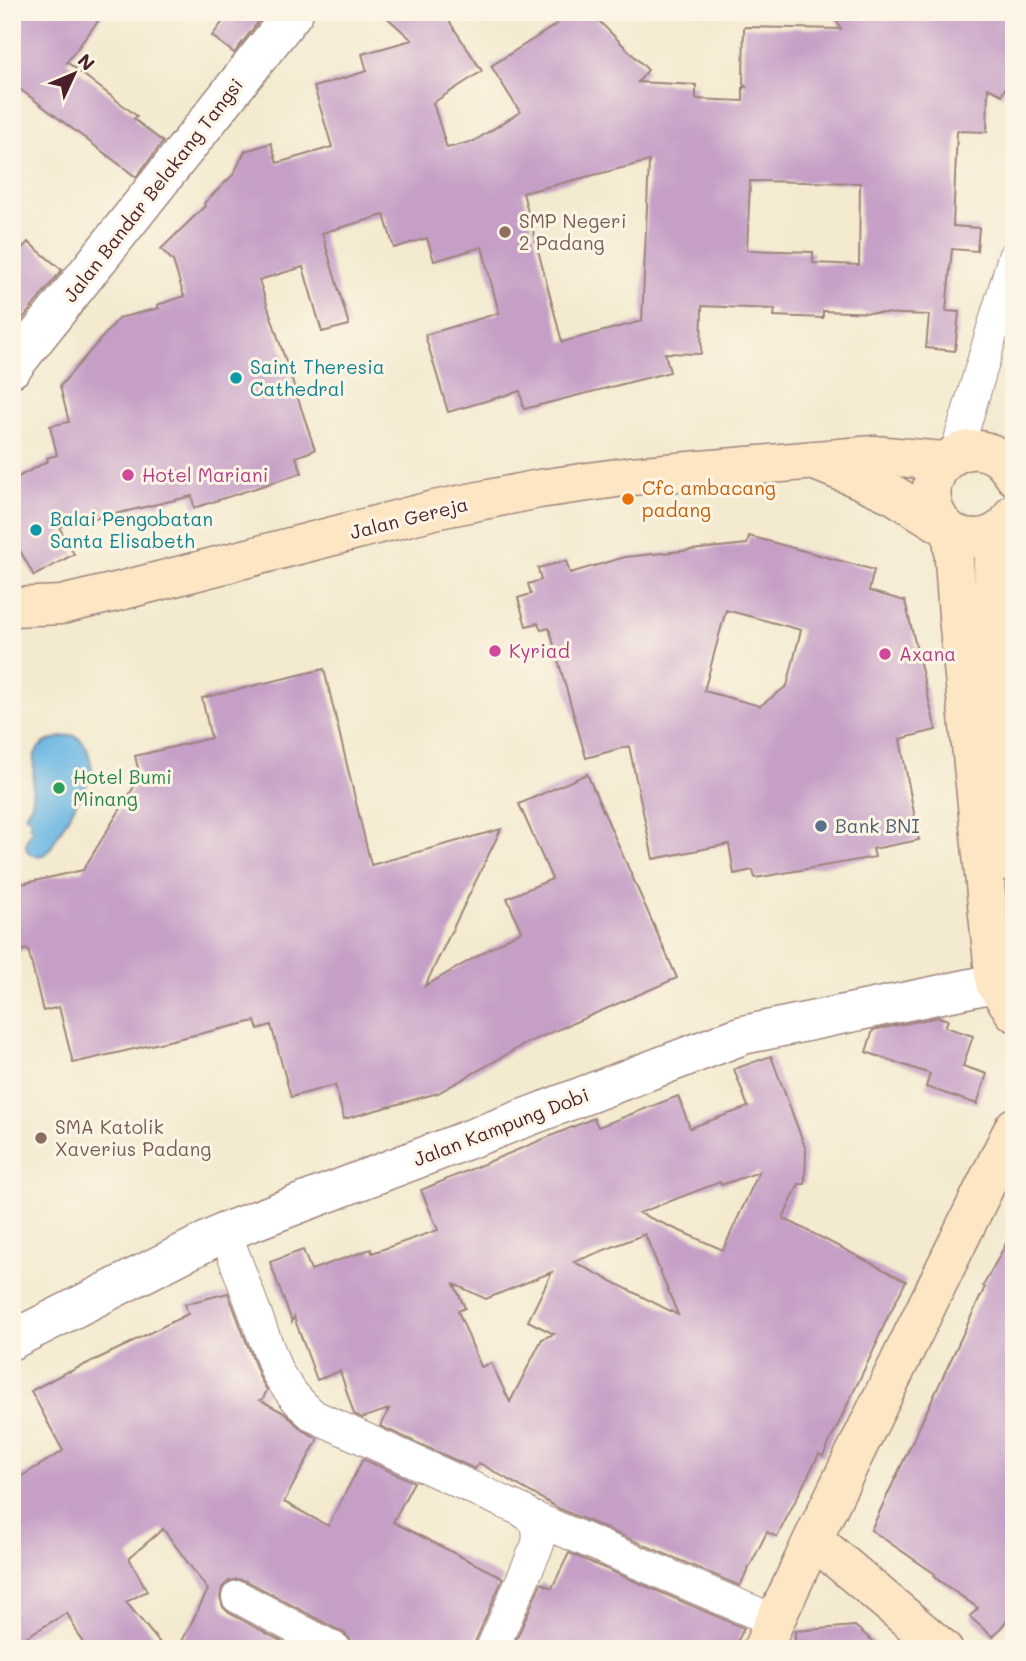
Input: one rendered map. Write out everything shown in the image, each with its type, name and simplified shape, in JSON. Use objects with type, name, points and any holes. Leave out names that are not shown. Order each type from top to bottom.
[{"type":"main road","name":"Jalan Gereja","points":[[12,607],[61,604],[116,592],[434,510],[539,489],[631,476],[874,455],[950,458],[969,451],[983,451],[996,456],[1011,469]]},
{"type":"main road","points":[[950,458],[936,472],[930,499],[934,512],[947,528],[958,617],[1004,872]]},
{"type":"main road","points":[[811,459],[894,495],[965,537],[979,538],[1008,520]]},
{"type":"main road","points":[[1007,993],[996,649],[1008,520]]},
{"type":"main road","points":[[769,1635],[1014,1127]]},
{"type":"main road","points":[[813,1539],[943,1649]]},
{"type":"street","name":"Jalan Bandar Belakang Tangsi","points":[[12,368],[294,12]]},
{"type":"street","points":[[950,458],[1014,257]]},
{"type":"street","name":"Jalan Kampung Dobi","points":[[12,1340],[225,1232],[743,1035],[1007,993]]},
{"type":"street","points":[[225,1232],[277,1372],[300,1405],[314,1416],[521,1510],[769,1635]]},
{"type":"street","points":[[492,1649],[538,1544],[540,1531],[534,1518]]},
{"type":"street","points":[[237,1597],[335,1649]]},
{"type":"water","name":"Hotel Bumi Minang","points":[[71,735],[85,745],[93,773],[49,851],[43,855],[32,855],[26,844],[33,829],[29,826],[32,820],[25,815],[32,803],[34,758],[43,744]]},
{"type":"building","points":[[12,12],[105,12],[67,62],[137,116],[134,119],[163,142],[136,177],[12,83]]},
{"type":"building","points":[[230,12],[266,12],[234,53],[212,36]]},
{"type":"building","points":[[381,12],[443,12],[482,71],[433,103],[447,148],[474,141],[520,112],[491,66],[557,24],[543,12],[590,12],[648,70],[638,82],[696,85],[696,99],[743,101],[743,87],[746,87],[743,84],[744,27],[841,29],[832,12],[1014,12],[1014,68],[1002,95],[988,88],[987,132],[957,131],[953,226],[979,228],[977,251],[952,249],[946,311],[959,312],[955,351],[926,348],[929,315],[823,311],[823,318],[774,316],[775,309],[702,306],[701,354],[665,353],[670,372],[524,409],[520,391],[448,412],[425,335],[499,313],[482,247],[434,261],[427,238],[394,248],[384,215],[322,233],[349,325],[322,332],[303,267],[259,280],[315,450],[296,457],[302,473],[194,508],[192,496],[59,527],[74,554],[34,576],[12,536],[12,480],[48,461],[47,458],[57,455],[50,426],[69,422],[60,386],[119,318],[159,308],[157,305],[184,296],[173,261],[161,249],[233,175],[245,151],[271,143],[277,163],[332,147],[314,87],[367,71],[362,54],[412,40]],"holes":[[[649,161],[642,321],[562,342],[523,193]],[[750,181],[860,183],[859,265],[813,263],[813,252],[747,250]]]},
{"type":"building","points":[[28,242],[62,270],[12,332],[12,260]]},
{"type":"building","points":[[749,536],[874,570],[869,591],[905,601],[936,730],[900,739],[919,840],[873,849],[875,857],[755,878],[753,870],[734,874],[729,844],[653,859],[629,746],[586,758],[549,628],[541,630],[538,623],[526,626],[518,598],[531,594],[528,584],[541,580],[538,568],[566,561],[570,573],[625,557],[747,544]],"holes":[[[726,610],[801,630],[787,686],[760,706],[704,691]]]},
{"type":"building","points":[[324,669],[371,865],[501,829],[425,986],[521,931],[507,898],[552,879],[519,804],[587,774],[677,978],[527,1043],[438,1093],[344,1119],[335,1085],[291,1097],[271,1025],[258,1029],[255,1021],[73,1063],[59,1007],[43,1011],[28,949],[12,953],[12,886],[83,870],[140,777],[135,756],[211,738],[202,698]]},
{"type":"building","points":[[939,1017],[948,1020],[945,1027],[973,1036],[963,1066],[987,1074],[977,1104],[926,1087],[930,1074],[866,1052],[873,1030]]},
{"type":"building","points":[[771,1056],[806,1150],[805,1184],[799,1184],[783,1218],[906,1281],[823,1456],[819,1454],[777,1537],[767,1532],[740,1586],[560,1509],[479,1463],[475,1469],[380,1426],[389,1409],[362,1418],[354,1414],[340,1371],[317,1380],[270,1262],[303,1250],[311,1270],[371,1249],[372,1253],[438,1230],[421,1190],[594,1118],[598,1127],[678,1096],[690,1128],[748,1107],[734,1069]],"holes":[[[759,1172],[723,1250],[639,1213],[720,1182],[721,1185]],[[645,1234],[678,1315],[574,1262]],[[552,1272],[528,1321],[554,1334],[542,1339],[510,1402],[491,1363],[481,1367],[458,1311],[465,1308],[454,1284],[486,1299]]]},
{"type":"building","points":[[1014,1229],[1014,1612],[993,1637],[970,1617],[978,1608],[934,1577],[935,1574],[871,1530],[985,1287],[983,1286]]},
{"type":"building","points":[[228,1293],[267,1390],[260,1400],[286,1414],[302,1430],[317,1438],[284,1502],[328,1526],[363,1459],[414,1482],[393,1522],[503,1578],[474,1649],[353,1649],[351,1640],[344,1633],[247,1581],[238,1579],[229,1581],[222,1588],[220,1597],[223,1607],[229,1613],[296,1649],[178,1649],[208,1590],[163,1529],[129,1558],[147,1591],[126,1602],[165,1649],[86,1649],[67,1613],[12,1645],[12,1482],[63,1451],[31,1391],[188,1314],[185,1304]]},
{"type":"building","points":[[569,1553],[744,1628],[734,1649],[512,1649],[541,1583],[552,1588]]},
{"type":"building","points":[[855,1626],[882,1649],[795,1649],[795,1631]]},
{"type":"place","name":"SMP Negeri 2 Padang","points":[[505,232]]},
{"type":"place","name":"Saint Theresia Cathedral","points":[[236,378]]},
{"type":"place","name":"Hotel Mariani","points":[[128,475]]},
{"type":"place","name":"Cfc ambacang padang","points":[[628,499]]},
{"type":"place","name":"Balai Pengobatan Santa Elisabeth","points":[[36,530]]},
{"type":"place","name":"Kyriad","points":[[495,651]]},
{"type":"place","name":"Axana","points":[[885,654]]},
{"type":"place","name":"Hotel Bumi Minang","points":[[59,788]]},
{"type":"place","name":"Bank BNI","points":[[821,826]]},
{"type":"place","name":"SMA Katolik Xaverius Padang","points":[[41,1138]]}]
